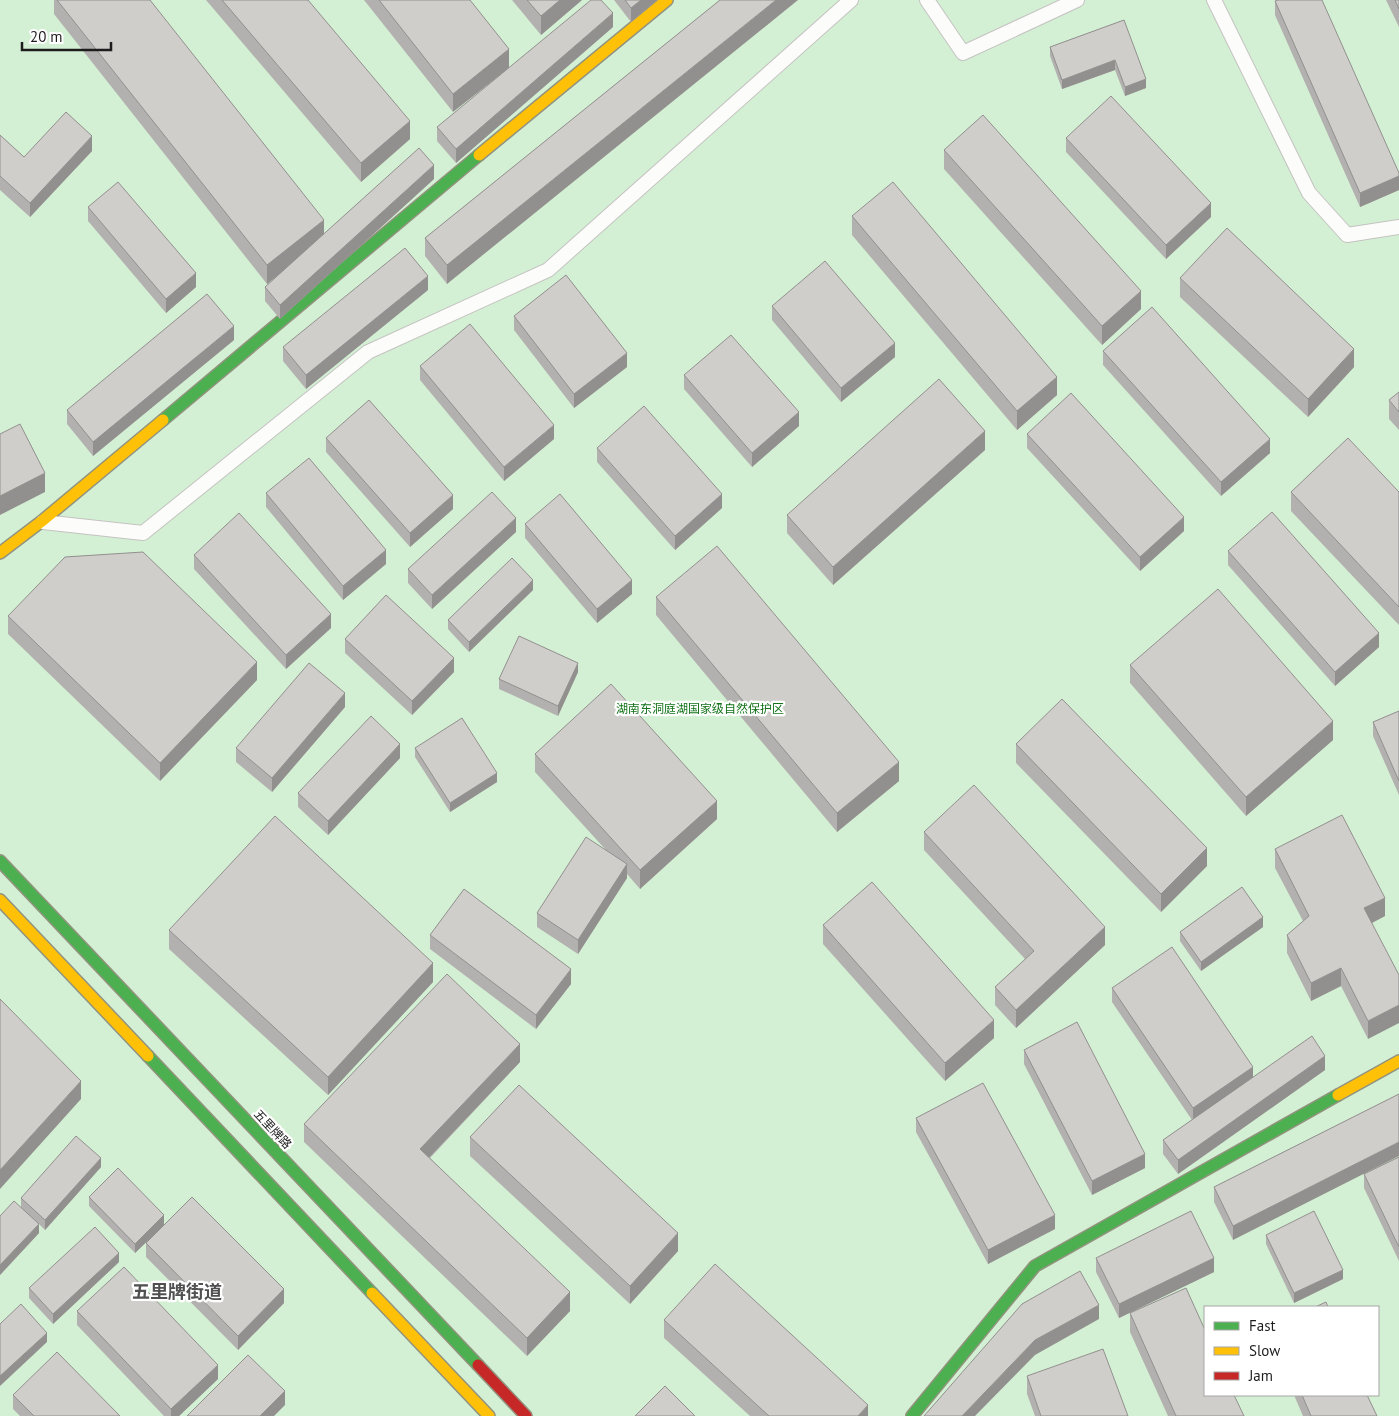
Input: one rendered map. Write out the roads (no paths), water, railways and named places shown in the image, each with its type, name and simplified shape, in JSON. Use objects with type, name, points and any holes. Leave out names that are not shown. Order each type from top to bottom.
[{"type":"street","points":[[0,553],[42,522],[666,0]]},
{"type":"street","name":"五里牌路","points":[[0,861],[526,1416]]},
{"type":"street","points":[[0,900],[489,1416]]},
{"type":"street","points":[[912,1416],[1035,1266],[1399,1061]]},
{"type":"lane","points":[[42,522],[143,533],[368,352],[548,270],[851,0]]},
{"type":"lane","points":[[927,0],[963,53],[1077,0]]},
{"type":"lane","points":[[1214,0],[1309,193],[1347,235],[1399,227]]},
{"type":"district","name":"五里牌街道","points":[[177,1291]]},
{"type":"park label","name":"湖南东洞庭湖国家级自然保护区","points":[[700,708]]}]
